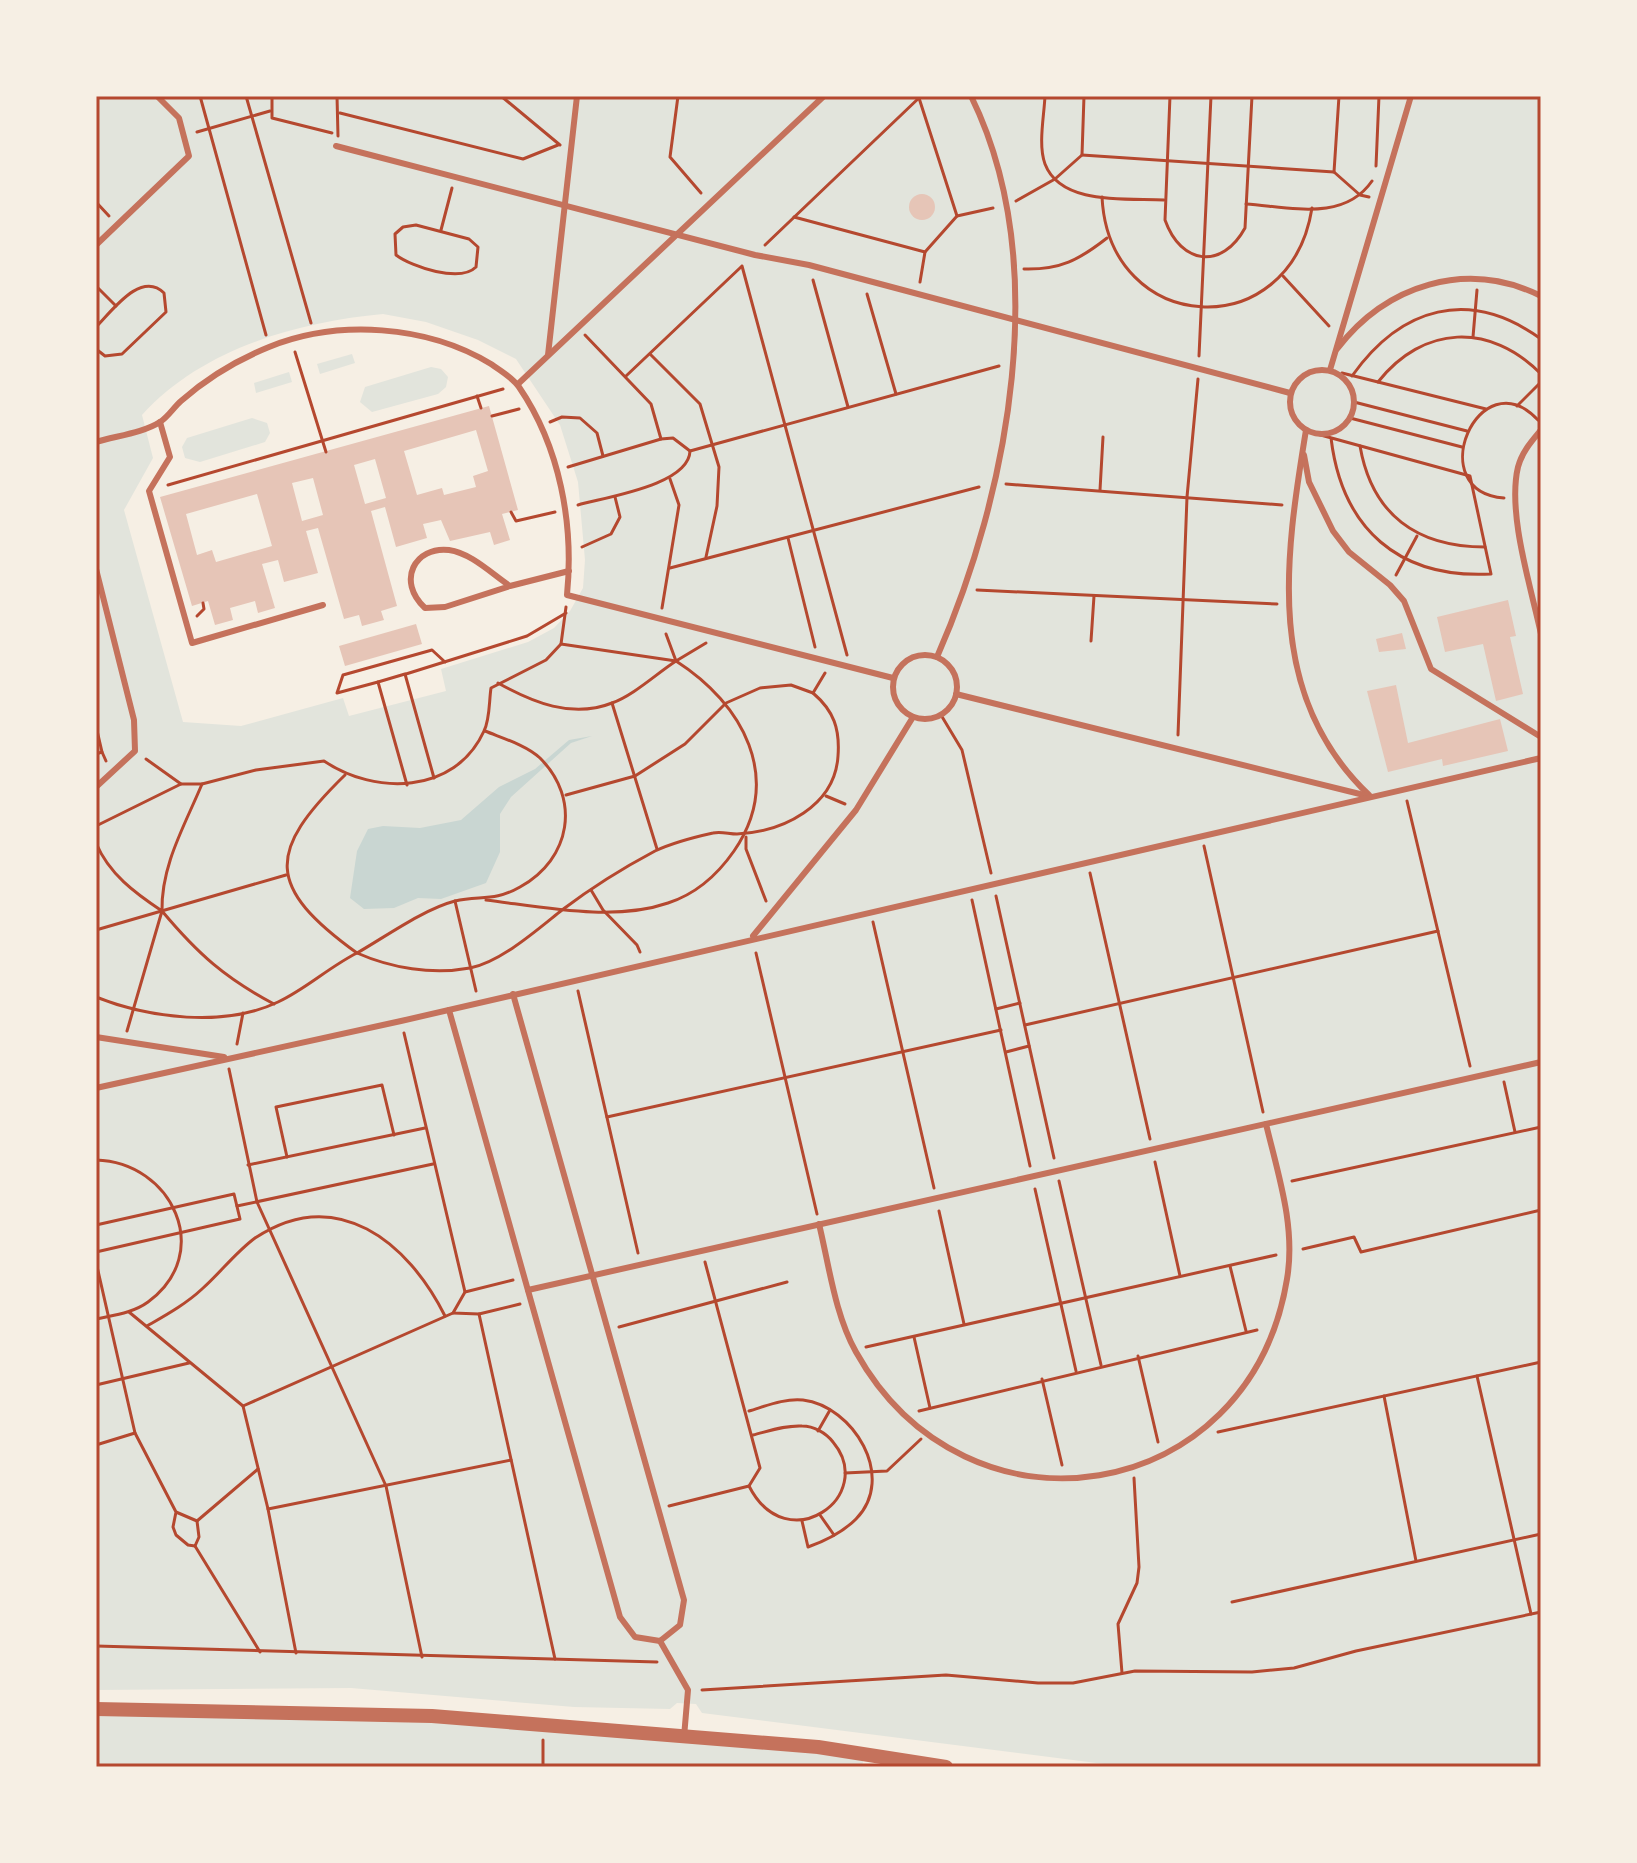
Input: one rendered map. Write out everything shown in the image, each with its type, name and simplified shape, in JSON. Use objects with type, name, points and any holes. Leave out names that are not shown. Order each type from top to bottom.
[{"type":"street","points":[[96,1709],[345,1712],[543,1724],[818,1747],[946,1767]]},
{"type":"lane","points":[[96,245],[189,156],[179,118],[157,96]]},
{"type":"lane","points":[[548,356],[577,96]]},
{"type":"lane","points":[[518,384],[824,96]]},
{"type":"lane","points":[[937,657],[965,589],[992,483],[1012,362],[1015,320],[1015,269],[1006,205],[995,159],[971,96]]},
{"type":"lane","points":[[1330,370],[1411,96]]},
{"type":"lane","points":[[336,146],[755,255],[809,265],[1290,393]]},
{"type":"lane","points":[[1333,355],[1356,325],[1392,299],[1444,280],[1478,278],[1505,283],[1541,296]]},
{"type":"lane","points":[[96,442],[160,422],[179,402],[222,370],[292,340],[314,334],[384,330],[432,339],[473,354],[518,384],[557,471],[567,508],[571,550],[567,595],[893,678]]},
{"type":"lane","points":[[1330,370],[1345,378],[1354,402],[1350,418],[1330,433],[1309,431],[1290,410],[1290,393],[1306,374],[1330,370]]},
{"type":"lane","points":[[160,422],[170,457],[149,491],[192,643],[323,605]]},
{"type":"lane","points":[[1541,430],[1525,449],[1518,468],[1515,498],[1541,634]]},
{"type":"lane","points":[[1309,431],[1302,449],[1294,506],[1287,605],[1294,653],[1313,717],[1333,756],[1371,797]]},
{"type":"lane","points":[[1302,449],[1309,482],[1333,531],[1349,552],[1390,585],[1417,626],[1431,669],[1541,737]]},
{"type":"lane","points":[[510,586],[462,553],[446,549],[428,555],[413,566],[408,582],[412,596],[425,608],[445,607],[569,571]]},
{"type":"lane","points":[[96,569],[134,720],[135,751],[96,787]]},
{"type":"lane","points":[[925,654],[937,657],[953,670],[956,694],[941,715],[925,719],[913,717],[897,703],[893,678],[909,658],[925,654]]},
{"type":"lane","points":[[956,694],[1371,797]]},
{"type":"lane","points":[[752,938],[856,810],[913,717]]},
{"type":"lane","points":[[96,1088],[401,1021],[1541,758]]},
{"type":"lane","points":[[449,1010],[620,1617],[635,1637],[660,1641],[680,1625],[685,1609],[513,994]]},
{"type":"lane","points":[[96,1037],[227,1058]]},
{"type":"lane","points":[[528,1290],[1541,1062]]},
{"type":"lane","points":[[819,1224],[839,1306],[854,1350],[901,1415],[925,1435],[995,1469],[1030,1478],[1065,1479],[1134,1466],[1161,1456],[1217,1419],[1239,1395],[1258,1367],[1273,1334],[1290,1252],[1280,1184],[1266,1124]]},
{"type":"lane","points":[[660,1641],[688,1690],[684,1737]]},
{"type":"path","points":[[200,96],[270,347]]},
{"type":"path","points":[[246,96],[314,334]]},
{"type":"path","points":[[272,96],[272,118],[338,135]]},
{"type":"path","points":[[336,146],[340,113],[337,96]]},
{"type":"path","points":[[501,96],[558,145]]},
{"type":"path","points":[[678,96],[670,157],[709,202]]},
{"type":"path","points":[[1045,96],[1042,149],[1046,166],[1055,179],[1075,193],[1166,200]]},
{"type":"path","points":[[1082,155],[1084,96]]},
{"type":"path","points":[[1170,96],[1165,220],[1172,239],[1185,252],[1204,257],[1221,254],[1236,244],[1245,228],[1252,96]]},
{"type":"path","points":[[1177,747],[1187,497],[1199,369],[1211,96]]},
{"type":"path","points":[[1334,172],[1339,96]]},
{"type":"path","points":[[1246,204],[1331,209],[1348,204],[1360,195],[1371,183],[1376,167],[1379,96]]},
{"type":"path","points":[[626,376],[920,97],[957,216]]},
{"type":"path","points":[[209,128],[270,111]]},
{"type":"path","points":[[340,113],[523,159],[558,145],[571,146]]},
{"type":"path","points":[[918,294],[925,252],[957,216],[1006,205],[1055,179],[1082,155],[1334,172],[1360,195],[1380,199]]},
{"type":"path","points":[[441,231],[455,176]]},
{"type":"path","points":[[1102,197],[1107,238],[1122,263],[1144,287],[1171,301],[1202,308],[1233,304],[1261,293],[1283,276],[1298,257],[1308,235],[1312,208]]},
{"type":"path","points":[[96,202],[117,224]]},
{"type":"path","points":[[794,217],[925,252]]},
{"type":"path","points":[[416,225],[441,231],[469,239],[478,247],[476,267],[470,274],[459,275],[404,261],[396,255],[395,234],[403,227],[416,225]]},
{"type":"path","points":[[1015,269],[1053,270],[1088,253],[1107,238]]},
{"type":"path","points":[[809,265],[848,407]]},
{"type":"path","points":[[742,266],[816,530],[850,666]]},
{"type":"path","points":[[1283,276],[1339,336]]},
{"type":"path","points":[[1473,337],[1478,278]]},
{"type":"path","points":[[863,280],[896,394]]},
{"type":"path","points":[[96,327],[135,289],[146,285],[159,289],[167,300],[166,312],[122,354],[105,356],[96,349]]},
{"type":"path","points":[[96,286],[117,307]]},
{"type":"path","points":[[1352,376],[1387,335],[1431,312],[1475,309],[1505,317],[1541,339]]},
{"type":"path","points":[[578,327],[651,404],[661,439]]},
{"type":"path","points":[[1378,382],[1408,351],[1445,338],[1473,337],[1519,356],[1541,374]]},
{"type":"path","points":[[292,340],[326,452]]},
{"type":"path","points":[[650,354],[700,404],[719,467],[705,559]]},
{"type":"path","points":[[690,451],[1012,362]]},
{"type":"path","points":[[1330,370],[1488,409]]},
{"type":"path","points":[[1517,406],[1541,382]]},
{"type":"path","points":[[149,491],[518,384]]},
{"type":"path","points":[[477,396],[481,408]]},
{"type":"path","points":[[1354,402],[1467,431]]},
{"type":"path","points":[[1515,498],[1497,497],[1480,489],[1470,476],[1463,463],[1462,447],[1467,431],[1475,417],[1501,405],[1517,406],[1541,422]]},
{"type":"path","points":[[492,416],[529,406]]},
{"type":"path","points":[[539,426],[562,417],[580,418],[597,433],[603,457]]},
{"type":"path","points":[[1350,418],[1462,447]]},
{"type":"path","points":[[1309,431],[1470,476]]},
{"type":"path","points":[[1100,490],[1103,437]]},
{"type":"path","points":[[557,471],[661,439],[673,438],[690,451]]},
{"type":"path","points":[[1331,438],[1334,465],[1345,496],[1379,542],[1404,559],[1435,571],[1462,575],[1491,574],[1470,476]]},
{"type":"path","points":[[1360,446],[1364,468],[1378,498],[1417,534],[1440,543],[1485,547]]},
{"type":"path","points":[[511,512],[516,521],[522,522],[670,479],[684,469],[690,451]]},
{"type":"path","points":[[670,479],[679,505],[661,617],[676,661]]},
{"type":"path","points":[[670,568],[992,483],[1294,506]]},
{"type":"path","points":[[169,485],[172,494]]},
{"type":"path","points":[[571,550],[611,534],[620,517],[614,495]]},
{"type":"path","points":[[1390,585],[1417,534]]},
{"type":"path","points":[[788,537],[818,658]]},
{"type":"path","points":[[965,589],[1287,605]]},
{"type":"path","points":[[96,826],[181,784],[202,784],[256,770],[324,761],[345,775],[375,784],[407,785],[434,778],[463,759],[485,731],[491,688],[546,660],[561,644],[567,595]]},
{"type":"path","points":[[1091,641],[1094,596]]},
{"type":"path","points":[[445,662],[432,650],[343,675],[337,693],[445,662],[527,636],[566,613]]},
{"type":"path","points":[[498,683],[530,702],[572,710],[612,703],[724,633]]},
{"type":"path","points":[[561,644],[676,661],[703,678],[726,703],[744,733],[757,771],[755,809],[747,833],[746,849],[771,913]]},
{"type":"path","points":[[813,693],[832,662]]},
{"type":"path","points":[[405,674],[434,778]]},
{"type":"path","points":[[378,682],[407,785]]},
{"type":"path","points":[[345,775],[306,812],[290,840],[286,875],[299,901],[357,953],[381,964],[417,970],[472,968],[522,942],[591,890],[657,850],[717,832],[747,833],[783,824],[826,796],[838,764],[840,734],[828,706],[813,693],[791,685],[760,688],[726,703],[685,744],[635,776],[566,795]]},
{"type":"path","points":[[612,703],[657,850]]},
{"type":"path","points":[[941,715],[962,750],[1101,1365]]},
{"type":"path","points":[[96,726],[102,752]]},
{"type":"path","points":[[485,731],[539,758],[566,795],[564,830],[557,851],[541,872],[520,887],[486,900]]},
{"type":"path","points":[[135,751],[181,784]]},
{"type":"path","points":[[124,1042],[157,937],[162,888],[173,850],[202,784]]},
{"type":"path","points":[[1404,790],[1473,1077]]},
{"type":"path","points":[[826,796],[856,810]]},
{"type":"path","points":[[96,997],[132,1011],[193,1016],[243,1013],[275,1004],[357,953],[455,901],[486,900],[564,909],[648,909],[696,889],[722,869],[747,833]]},
{"type":"path","points":[[1201,836],[1266,1124]]},
{"type":"path","points":[[96,843],[101,856],[128,887],[162,911],[206,961],[232,982],[275,1004]]},
{"type":"path","points":[[1088,862],[1180,1276]]},
{"type":"path","points":[[96,930],[286,875]]},
{"type":"path","points":[[970,888],[1076,1371]]},
{"type":"path","points":[[591,890],[603,910],[637,945],[644,964]]},
{"type":"path","points":[[455,901],[479,1003]]},
{"type":"path","points":[[870,911],[964,1324]]},
{"type":"path","points":[[1025,1025],[1438,931]]},
{"type":"path","points":[[752,938],[819,1224]]},
{"type":"path","points":[[576,980],[641,1264]]},
{"type":"path","points":[[996,1009],[1020,1003]]},
{"type":"path","points":[[238,1055],[243,1013]]},
{"type":"path","points":[[401,1021],[465,1292],[453,1313]]},
{"type":"path","points":[[607,1117],[1001,1030]]},
{"type":"path","points":[[1006,1052],[1029,1046]]},
{"type":"path","points":[[227,1058],[257,1202],[386,1486],[422,1657]]},
{"type":"path","points":[[1502,1071],[1515,1132]]},
{"type":"path","points":[[287,1157],[276,1107],[382,1085],[394,1135]]},
{"type":"path","points":[[1280,1184],[1541,1127]]},
{"type":"path","points":[[248,1165],[426,1128]]},
{"type":"path","points":[[96,1160],[135,1166],[152,1177],[174,1207],[180,1233],[174,1271],[163,1288],[129,1312],[96,1319]]},
{"type":"path","points":[[237,1206],[434,1163]]},
{"type":"path","points":[[96,1225],[234,1194],[240,1219],[96,1252]]},
{"type":"path","points":[[854,1350],[1354,1237],[1361,1252],[1541,1210]]},
{"type":"path","points":[[147,1326],[201,1290],[253,1240],[270,1230],[315,1216],[341,1218],[364,1227],[409,1259],[429,1285],[445,1316]]},
{"type":"path","points":[[658,1509],[749,1486],[760,1468],[702,1250]]},
{"type":"path","points":[[96,1262],[135,1433],[176,1512],[173,1527],[176,1535],[188,1545],[195,1546]]},
{"type":"path","points":[[1230,1266],[1246,1331]]},
{"type":"path","points":[[465,1292],[524,1277]]},
{"type":"path","points":[[607,1330],[787,1282]]},
{"type":"path","points":[[243,1406],[453,1313],[479,1314],[531,1301]]},
{"type":"path","points":[[129,1312],[243,1406],[268,1509],[296,1655]]},
{"type":"path","points":[[479,1314],[555,1659]]},
{"type":"path","points":[[901,1415],[1246,1331],[1273,1334]]},
{"type":"path","points":[[914,1336],[930,1408]]},
{"type":"path","points":[[1138,1356],[1161,1456]]},
{"type":"path","points":[[1191,1438],[1541,1362]]},
{"type":"path","points":[[96,1385],[189,1363]]},
{"type":"path","points":[[1477,1376],[1531,1614]]},
{"type":"path","points":[[1042,1379],[1065,1479]]},
{"type":"path","points":[[1384,1396],[1416,1562]]},
{"type":"path","points":[[747,1412],[801,1400],[831,1409],[846,1419],[859,1436],[870,1472],[866,1501],[857,1517],[834,1535],[808,1547],[802,1521]]},
{"type":"path","points":[[818,1431],[831,1409]]},
{"type":"path","points":[[749,1486],[765,1509],[777,1517],[802,1521],[820,1515],[843,1488],[845,1473],[840,1451],[818,1431],[792,1426],[753,1435]]},
{"type":"path","points":[[96,1445],[135,1433]]},
{"type":"path","points":[[845,1473],[887,1471],[925,1435]]},
{"type":"path","points":[[268,1509],[511,1460]]},
{"type":"path","points":[[1122,1673],[1118,1624],[1137,1583],[1139,1567],[1134,1466]]},
{"type":"path","points":[[197,1521],[258,1469]]},
{"type":"path","points":[[176,1512],[197,1521]]},
{"type":"path","points":[[820,1515],[834,1535]]},
{"type":"path","points":[[195,1546],[199,1537],[197,1521]]},
{"type":"path","points":[[1232,1602],[1541,1534]]},
{"type":"path","points":[[195,1546],[261,1653]]},
{"type":"path","points":[[688,1690],[946,1675],[1073,1683],[1122,1673],[1165,1670],[1252,1672],[1294,1668],[1356,1651],[1541,1612]]},
{"type":"path","points":[[96,1646],[296,1655],[673,1663]]},
{"type":"path","points":[[543,1724],[543,1767]]},
{"type":"shaded area","points":[[96,96],[1541,96],[1541,1767],[1128,1767],[702,1713],[696,1704],[677,1703],[670,1709],[574,1707],[351,1688],[96,1690]],"holes":[[[383,314],[426,322],[478,340],[516,359],[560,425],[578,482],[585,560],[583,588],[570,611],[554,628],[528,642],[441,669],[446,691],[349,716],[343,698],[241,726],[183,722],[124,510],[153,458],[142,415],[192,372],[252,343],[285,332]]]},
{"type":"shaded area","points":[[352,354],[355,363],[320,374],[317,364]]},
{"type":"shaded area","points":[[431,367],[441,369],[448,377],[446,387],[438,394],[372,412],[360,402],[365,387]]},
{"type":"shaded area","points":[[289,372],[292,382],[256,393],[254,383]]},
{"type":"shaded area","points":[[252,418],[267,423],[270,433],[265,442],[200,462],[185,458],[182,447],[187,438]]},
{"type":"shaded area","points":[[592,736],[571,743],[511,797],[500,814],[500,852],[486,883],[441,899],[418,898],[394,908],[364,909],[350,898],[357,851],[368,829],[383,826],[420,828],[461,820],[499,787],[535,769],[569,740]]},
{"type":"shaded area","points":[[96,1711],[331,1711],[818,1747],[863,1761],[862,1767],[96,1767]]},
{"type":"building","points":[[922,194],[931,198],[935,207],[931,216],[922,220],[913,216],[909,207],[913,198]]},
{"type":"building","points":[[489,406],[518,510],[502,514],[510,540],[494,545],[490,532],[450,541],[441,520],[423,524],[427,538],[396,547],[385,507],[371,511],[397,606],[381,611],[384,620],[362,626],[359,615],[344,619],[318,528],[306,531],[318,573],[284,582],[278,560],[262,564],[275,608],[258,613],[255,601],[230,608],[233,620],[215,625],[208,601],[192,606],[160,497]],"holes":[[[476,430],[488,471],[473,476],[476,487],[444,495],[442,488],[417,495],[404,451]],[[375,459],[386,498],[365,504],[354,465]],[[313,478],[323,515],[302,521],[292,483]],[[257,494],[272,546],[216,562],[212,550],[197,555],[186,514]]]},
{"type":"building","points":[[1508,600],[1516,636],[1510,637],[1523,694],[1496,701],[1483,644],[1445,652],[1437,617]]},
{"type":"building","points":[[416,624],[422,644],[345,666],[339,646]]},
{"type":"building","points":[[1402,633],[1406,649],[1379,652],[1376,639]]},
{"type":"building","points":[[1396,685],[1408,743],[1500,719],[1508,751],[1443,766],[1442,759],[1388,772],[1367,691]]}]
